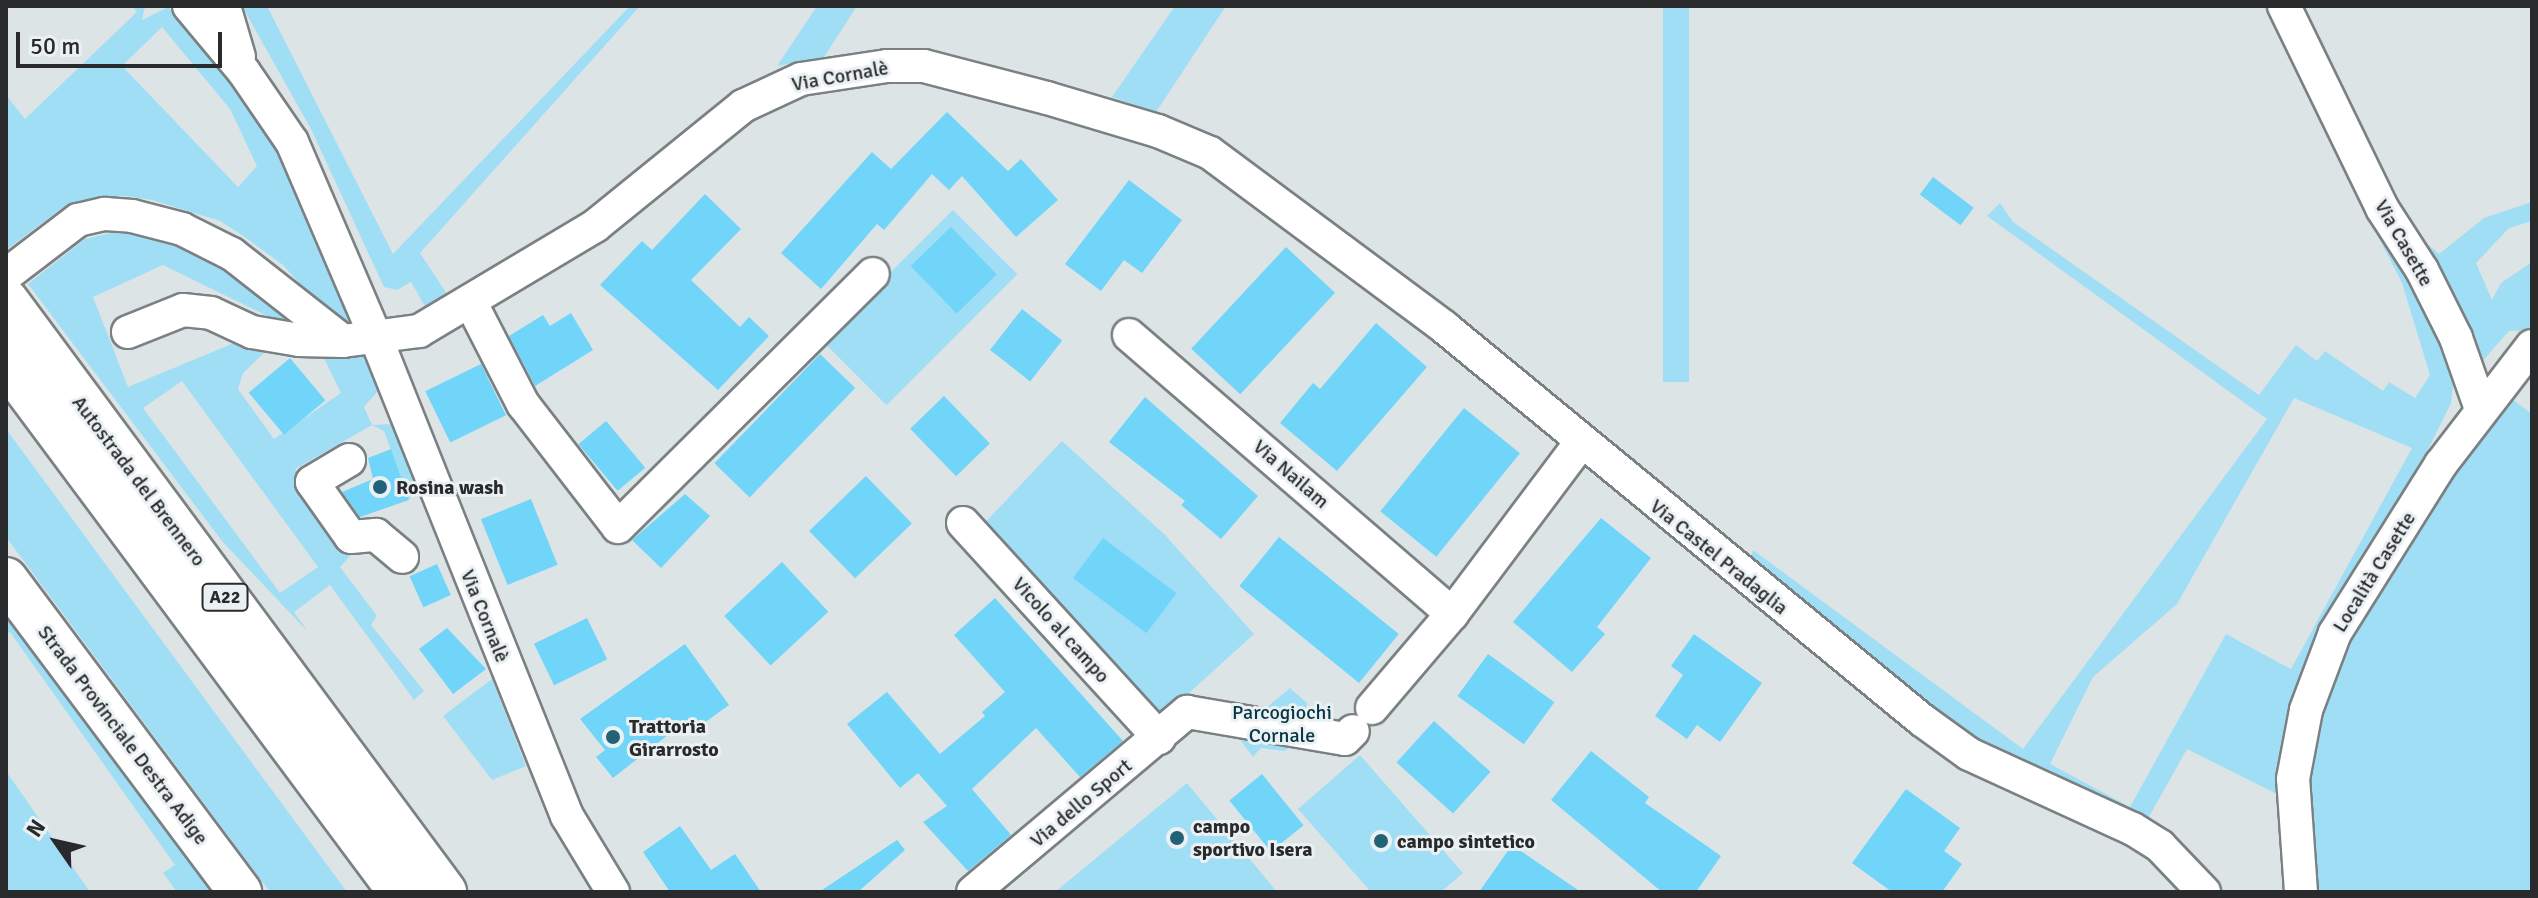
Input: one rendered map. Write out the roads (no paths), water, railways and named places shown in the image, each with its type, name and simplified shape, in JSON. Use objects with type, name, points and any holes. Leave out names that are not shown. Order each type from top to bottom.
[{"type":"highway","name":"Autostrada del Brennero","points":[[6,301],[444,892]]},
{"type":"highway","name":"Autostrada del Brennero","points":[[6,361],[401,892]]},
{"type":"main road","name":"Strada Provinciale Destra Adige","points":[[6,579],[240,892]]},
{"type":"street","points":[[128,332],[183,310],[198,310],[252,332],[299,340],[376,338],[292,142],[244,72],[189,6]]},
{"type":"street","points":[[224,6],[244,72]]},
{"type":"street","name":"Via Casette","points":[[2284,6],[2382,208],[2422,270],[2456,338],[2481,409]]},
{"type":"street","name":"Via Cornalè","points":[[613,892],[567,816],[376,338],[419,331],[471,303],[595,226],[743,106],[801,79],[887,66],[924,66],[1158,131],[1210,153],[1255,186]]},
{"type":"street","name":"Via Castel Pradaglia","points":[[1255,186],[1444,327],[1581,442],[1957,746],[2133,829],[2160,846],[2204,892]]},
{"type":"street","points":[[6,275],[78,220],[105,214],[182,229],[232,254],[343,341]]},
{"type":"street","points":[[471,303],[523,404],[618,527],[873,274]]},
{"type":"street","name":"Via Nailam","points":[[1129,335],[1452,614]]},
{"type":"street","points":[[2481,409],[2521,379],[2532,346]]},
{"type":"street","name":"Località Casette","points":[[2301,892],[2293,779],[2306,710],[2335,633],[2481,409]]},
{"type":"street","points":[[1452,614],[1581,442]]},
{"type":"street","points":[[349,460],[312,482],[351,537],[376,535],[402,557]]},
{"type":"street","name":"Vicolo al campo","points":[[963,523],[1159,738]]},
{"type":"street","name":"Via dello Sport","points":[[973,892],[1187,712],[1345,739],[1452,614]]},
{"type":"place","name":"Rosina wash","points":[[380,487]]},
{"type":"place","name":"Trattoria Girarrosto","points":[[613,737]]},
{"type":"place","name":"campo sportivo Isera","points":[[1177,838]]},
{"type":"place","name":"campo sintetico","points":[[1381,841]]},
{"type":"park label","name":"Parcogiochi Cornale","points":[[1282,724]]}]
